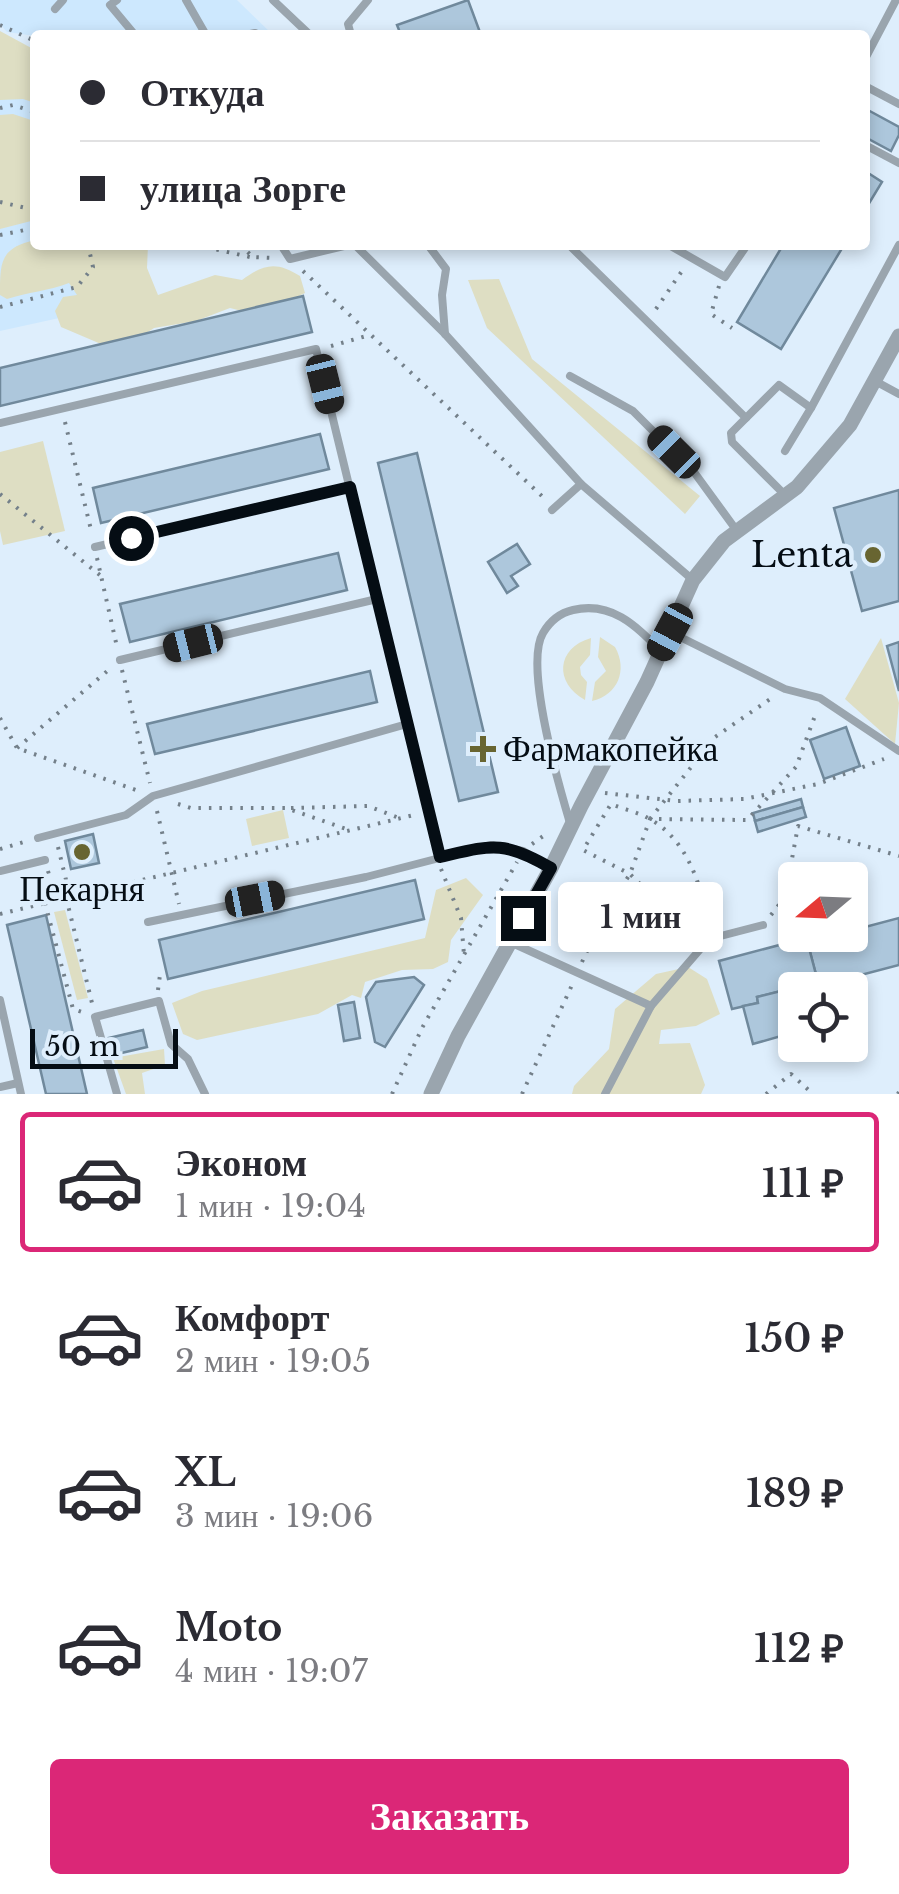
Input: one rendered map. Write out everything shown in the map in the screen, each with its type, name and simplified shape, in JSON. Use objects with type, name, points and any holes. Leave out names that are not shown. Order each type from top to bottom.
[{"type":"street","points":[[430,1094],[647,682],[693,580],[724,541],[797,487],[850,426],[899,336]]},
{"type":"lane","points":[[55,9],[63,0]]},
{"type":"lane","points":[[117,0],[110,5],[131,30]]},
{"type":"lane","points":[[186,0],[203,30]]},
{"type":"lane","points":[[273,0],[305,30]]},
{"type":"lane","points":[[350,30],[348,24],[368,0]]},
{"type":"lane","points":[[870,49],[896,0]]},
{"type":"lane","points":[[870,89],[899,104]]},
{"type":"lane","points":[[870,148],[899,163]]},
{"type":"lane","points":[[786,451],[899,246]]},
{"type":"lane","points":[[284,250],[290,259],[329,250]]},
{"type":"lane","points":[[356,250],[444,334],[581,484],[693,580]]},
{"type":"lane","points":[[432,250],[446,268],[442,295],[444,334]]},
{"type":"lane","points":[[575,250],[746,418]]},
{"type":"lane","points":[[677,250],[722,277],[728,276],[744,250]]},
{"type":"lane","points":[[0,424],[316,350],[440,857]]},
{"type":"lane","points":[[570,376],[633,412],[694,472],[737,531]]},
{"type":"lane","points":[[875,382],[899,394]]},
{"type":"lane","points":[[786,496],[732,442],[731,433],[780,385],[811,408]]},
{"type":"lane","points":[[553,509],[581,484]]},
{"type":"lane","points":[[95,547],[350,487]]},
{"type":"lane","points":[[120,660],[377,599]]},
{"type":"lane","points":[[571,826],[551,758],[538,667],[541,635],[558,616],[576,609],[604,608],[631,622],[660,650]]},
{"type":"lane","points":[[670,632],[785,689],[820,698],[898,753]]},
{"type":"lane","points":[[38,838],[126,815],[153,796],[407,724]]},
{"type":"lane","points":[[148,922],[366,877],[490,845],[522,851],[551,868]]},
{"type":"lane","points":[[0,872],[46,860]]},
{"type":"lane","points":[[363,866],[366,877]]},
{"type":"lane","points":[[605,1094],[651,1006],[706,943],[763,925]]},
{"type":"lane","points":[[510,942],[651,1006]]},
{"type":"lane","points":[[0,1000],[20,1094]]},
{"type":"lane","points":[[117,1094],[96,1017],[159,1001],[171,1044],[188,1060],[206,1094]]},
{"type":"lane","points":[[0,1086],[18,1082]]},
{"type":"path","points":[[0,25],[30,39]]},
{"type":"path","points":[[0,108],[13,106],[30,111]]},
{"type":"path","points":[[0,202],[30,209]]},
{"type":"path","points":[[0,234],[30,229]]},
{"type":"path","points":[[0,308],[77,287],[93,267],[89,250]]},
{"type":"path","points":[[218,250],[253,258],[290,259],[553,509]]},
{"type":"path","points":[[245,250],[253,258]]},
{"type":"path","points":[[646,320],[665,300],[690,258]]},
{"type":"path","points":[[722,277],[711,314],[732,328]]},
{"type":"path","points":[[316,350],[371,334]]},
{"type":"path","points":[[62,408],[181,914]]},
{"type":"path","points":[[0,494],[101,576]]},
{"type":"path","points":[[17,748],[120,660]]},
{"type":"path","points":[[522,1094],[604,914],[630,874],[650,819],[716,737],[785,689]]},
{"type":"path","points":[[650,819],[747,820],[796,767],[820,698]]},
{"type":"path","points":[[602,792],[664,799],[744,799],[818,784],[898,753]]},
{"type":"path","points":[[611,804],[650,819],[683,848],[704,902],[706,943],[630,874],[583,850],[611,804]]},
{"type":"path","points":[[286,808],[368,806],[399,818]]},
{"type":"path","points":[[0,914],[430,811]]},
{"type":"path","points":[[763,925],[785,897],[798,826],[899,856]]},
{"type":"path","points":[[392,1094],[422,1028],[522,851],[553,829]]},
{"type":"path","points":[[55,833],[68,888],[66,897],[96,1017]]},
{"type":"path","points":[[0,849],[38,838]]},
{"type":"path","points":[[440,857],[443,879],[461,918],[464,955]]},
{"type":"path","points":[[46,860],[56,900]]},
{"type":"path","points":[[45,902],[73,1008],[96,1017]]},
{"type":"path","points":[[766,1094],[791,1074],[813,1094]]},
{"type":"shaded area","points":[[0,0],[237,0],[268,30],[30,30],[30,35],[7,32],[0,24]]},
{"type":"shaded area","points":[[30,61],[30,250],[41,250],[114,306],[0,331],[0,68]]},
{"type":"green space","points":[[0,31],[30,47],[30,101],[0,100]]},
{"type":"green space","points":[[0,115],[30,120],[30,221],[0,229]]},
{"type":"green space","points":[[30,241],[30,250],[148,250],[147,268],[158,295],[215,275],[242,280],[270,266],[300,276],[305,293],[287,302],[246,312],[230,308],[196,321],[154,328],[139,338],[108,347],[61,327],[55,311],[63,297],[77,295],[69,283],[7,299],[0,295],[4,258]]},
{"type":"green space","points":[[499,279],[532,359],[700,496],[685,514],[487,328],[468,280]]},
{"type":"green space","points":[[43,441],[65,531],[3,545],[0,452]]},
{"type":"green space","points":[[600,637],[615,647],[620,673],[608,693],[592,701],[595,682],[606,671],[598,657]]},
{"type":"green space","points":[[591,638],[590,655],[580,667],[587,682],[585,700],[568,685],[563,666],[571,650]]},
{"type":"green space","points":[[881,638],[899,703],[895,744],[845,699]]},
{"type":"green space","points":[[283,810],[289,838],[252,846],[246,819]]},
{"type":"green space","points":[[466,878],[483,895],[451,940],[448,962],[433,969],[402,970],[365,982],[361,998],[352,995],[318,1014],[197,1040],[183,1034],[172,1003],[202,991],[425,938],[436,890]]},
{"type":"green space","points":[[65,910],[88,998],[77,1000],[54,912]]},
{"type":"green space","points":[[688,967],[707,979],[720,1014],[696,1026],[661,1030],[659,1044],[690,1043],[705,1085],[701,1094],[572,1094],[574,1086],[609,1049],[615,1009],[656,974]]},
{"type":"green space","points":[[164,1049],[165,1065],[142,1073],[145,1094],[126,1094],[113,1058]]},
{"type":"building","points":[[468,0],[479,30],[399,30],[397,25]]},
{"type":"building","points":[[870,111],[899,127],[891,151],[870,140]]},
{"type":"building","points":[[870,174],[882,182],[870,202]]},
{"type":"building","points":[[780,250],[841,250],[781,349],[737,322]]},
{"type":"building","points":[[303,296],[312,332],[0,406],[0,368]]},
{"type":"building","points":[[320,434],[329,469],[101,523],[93,488]]},
{"type":"building","points":[[417,453],[498,792],[459,801],[378,463]]},
{"type":"building","name":"Lenta","points":[[899,490],[899,601],[862,611],[834,508]]},
{"type":"building","points":[[517,544],[530,564],[511,576],[518,586],[507,593],[488,562]]},
{"type":"building","points":[[338,553],[347,590],[130,642],[120,604]]},
{"type":"building","points":[[899,642],[899,691],[887,646]]},
{"type":"building","points":[[370,671],[377,702],[155,754],[147,724]]},
{"type":"building","points":[[846,727],[860,766],[824,779],[810,740]]},
{"type":"building","points":[[801,799],[803,807],[755,821],[753,813]]},
{"type":"building","points":[[803,807],[806,817],[758,832],[755,821]]},
{"type":"building","name":"Пекарня","points":[[93,834],[99,863],[71,869],[65,841]]},
{"type":"building","points":[[415,880],[424,919],[168,979],[159,940]]},
{"type":"building","points":[[46,915],[87,1094],[46,1094],[7,925]]},
{"type":"building","points":[[899,918],[899,965],[868,973],[815,972],[810,952],[868,952],[868,926]]},
{"type":"building","points":[[778,945],[778,952],[810,952],[815,972],[778,972],[778,992],[757,997],[758,1003],[732,1009],[719,961]]},
{"type":"building","points":[[414,977],[424,985],[385,1047],[375,1042],[366,997],[376,982]]},
{"type":"building","points":[[778,992],[778,1037],[753,1044],[743,1006],[758,1003],[757,997]]},
{"type":"building","points":[[354,1002],[360,1038],[344,1041],[338,1005]]},
{"type":"building","points":[[143,1030],[147,1047],[113,1055],[109,1038]]},
{"type":"place","name":"Lenta","points":[[873,555]]},
{"type":"place","name":"Фармакопейка","points":[[483,749]]},
{"type":"place","name":"Пекарня","points":[[82,852]]},
{"type":"route","points":[[131,538],[350,487],[440,857],[490,845],[522,851],[551,868],[523,918]]}]
